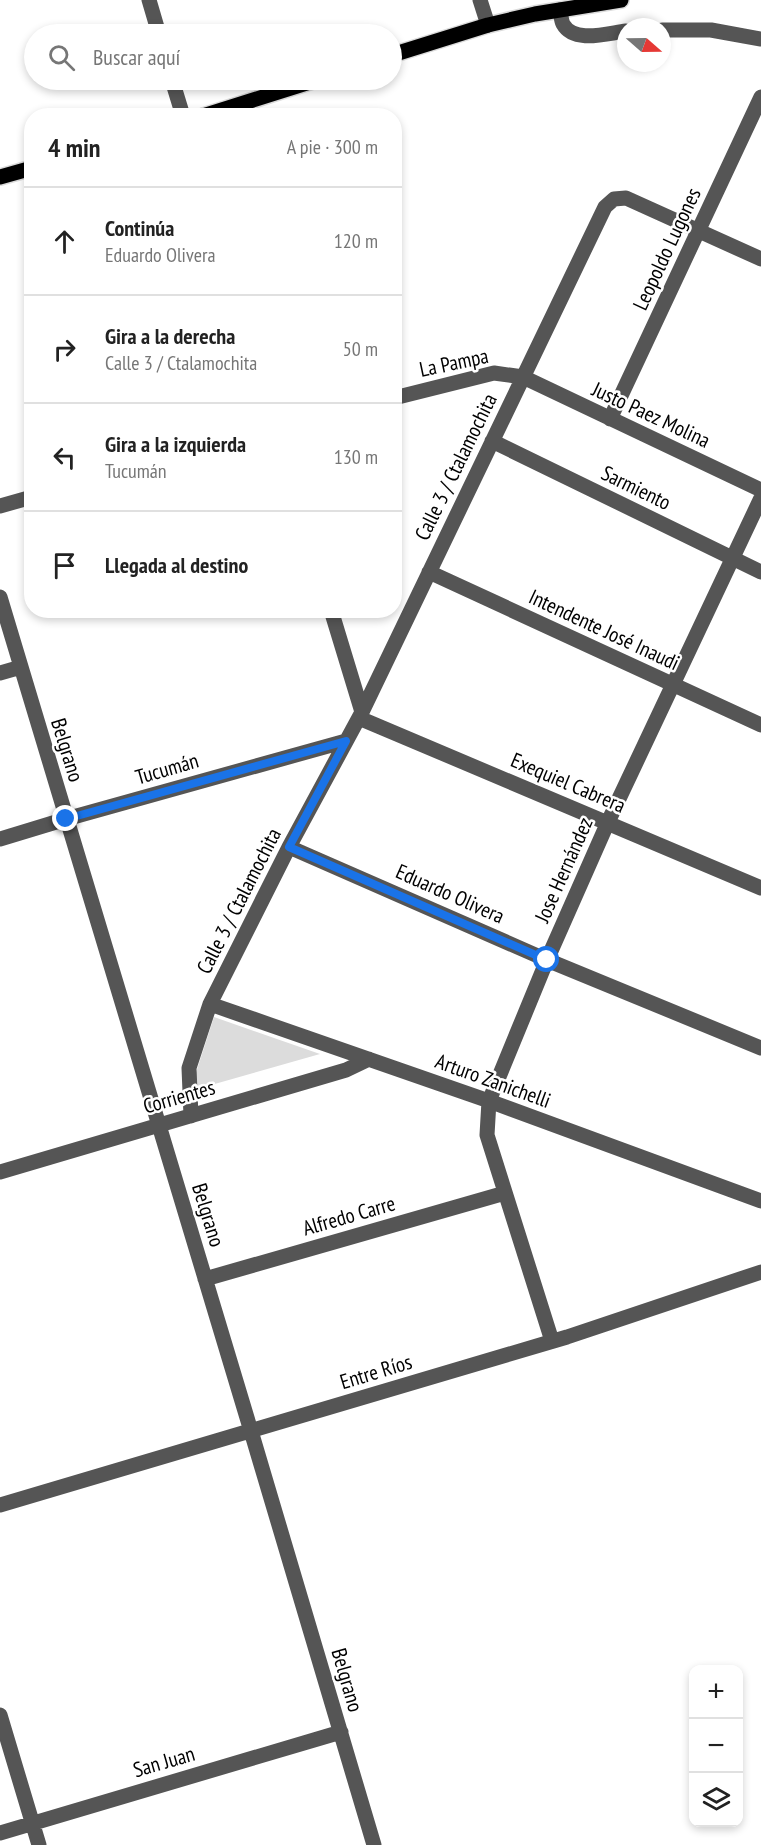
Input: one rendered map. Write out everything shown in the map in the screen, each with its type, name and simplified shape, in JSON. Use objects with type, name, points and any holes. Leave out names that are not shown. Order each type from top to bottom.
[{"type":"main road","points":[[402,52],[488,25],[621,0]]},
{"type":"main road","points":[[228,108],[285,90]]},
{"type":"main road","points":[[0,177],[24,170]]},
{"type":"street","points":[[149,0],[156,24]]},
{"type":"street","points":[[480,0],[488,25]]},
{"type":"street","points":[[560,10],[563,24],[572,32],[583,36],[617,32]]},
{"type":"street","points":[[671,30],[711,30],[761,39]]},
{"type":"street","points":[[175,90],[181,108]]},
{"type":"street","name":"Leopoldo Lugones","points":[[610,419],[761,97]]},
{"type":"street","name":"Calle 3 / Ctalamochita","points":[[191,1116],[189,1068],[210,1004],[289,847],[360,715],[605,207],[614,199],[626,198],[699,230]]},
{"type":"street","points":[[699,230],[761,259]]},
{"type":"street","name":"La Pampa","points":[[402,396],[494,373],[523,377]]},
{"type":"street","name":"Justo Paez Molina","points":[[523,377],[761,490]]},
{"type":"street","name":"Sarmiento","points":[[492,441],[761,572]]},
{"type":"street","name":"Jose Hernández","points":[[552,1341],[488,1135],[489,1101],[547,960],[608,822],[761,498]]},
{"type":"street","points":[[0,506],[24,499]]},
{"type":"street","name":"Intendente José Inaudi","points":[[429,572],[761,725]]},
{"type":"street","name":"Belgrano","points":[[0,597],[374,1845]]},
{"type":"street","points":[[333,618],[360,715]]},
{"type":"street","points":[[0,674],[21,667]]},
{"type":"street","name":"Exequiel Cabrera","points":[[360,715],[761,888]]},
{"type":"street","name":"Tucumán","points":[[0,839],[346,741]]},
{"type":"street","name":"Eduardo Olivera","points":[[289,847],[547,960],[761,1048]]},
{"type":"street","name":"Arturo Zanichelli","points":[[210,1004],[489,1101],[761,1201]]},
{"type":"street","name":"Corrientes","points":[[0,1172],[346,1070],[369,1059]]},
{"type":"street","name":"Alfredo Carre","points":[[205,1279],[505,1193]]},
{"type":"street","name":"Entre Ríos","points":[[0,1505],[552,1341],[761,1272]]},
{"type":"street","points":[[0,1715],[39,1845]]},
{"type":"street","name":"San Juan","points":[[0,1833],[340,1732]]},
{"type":"shaded area","points":[[214,1017],[320,1054],[190,1091]]},
{"type":"route","points":[[66,819],[346,741],[289,847],[547,960]]}]
